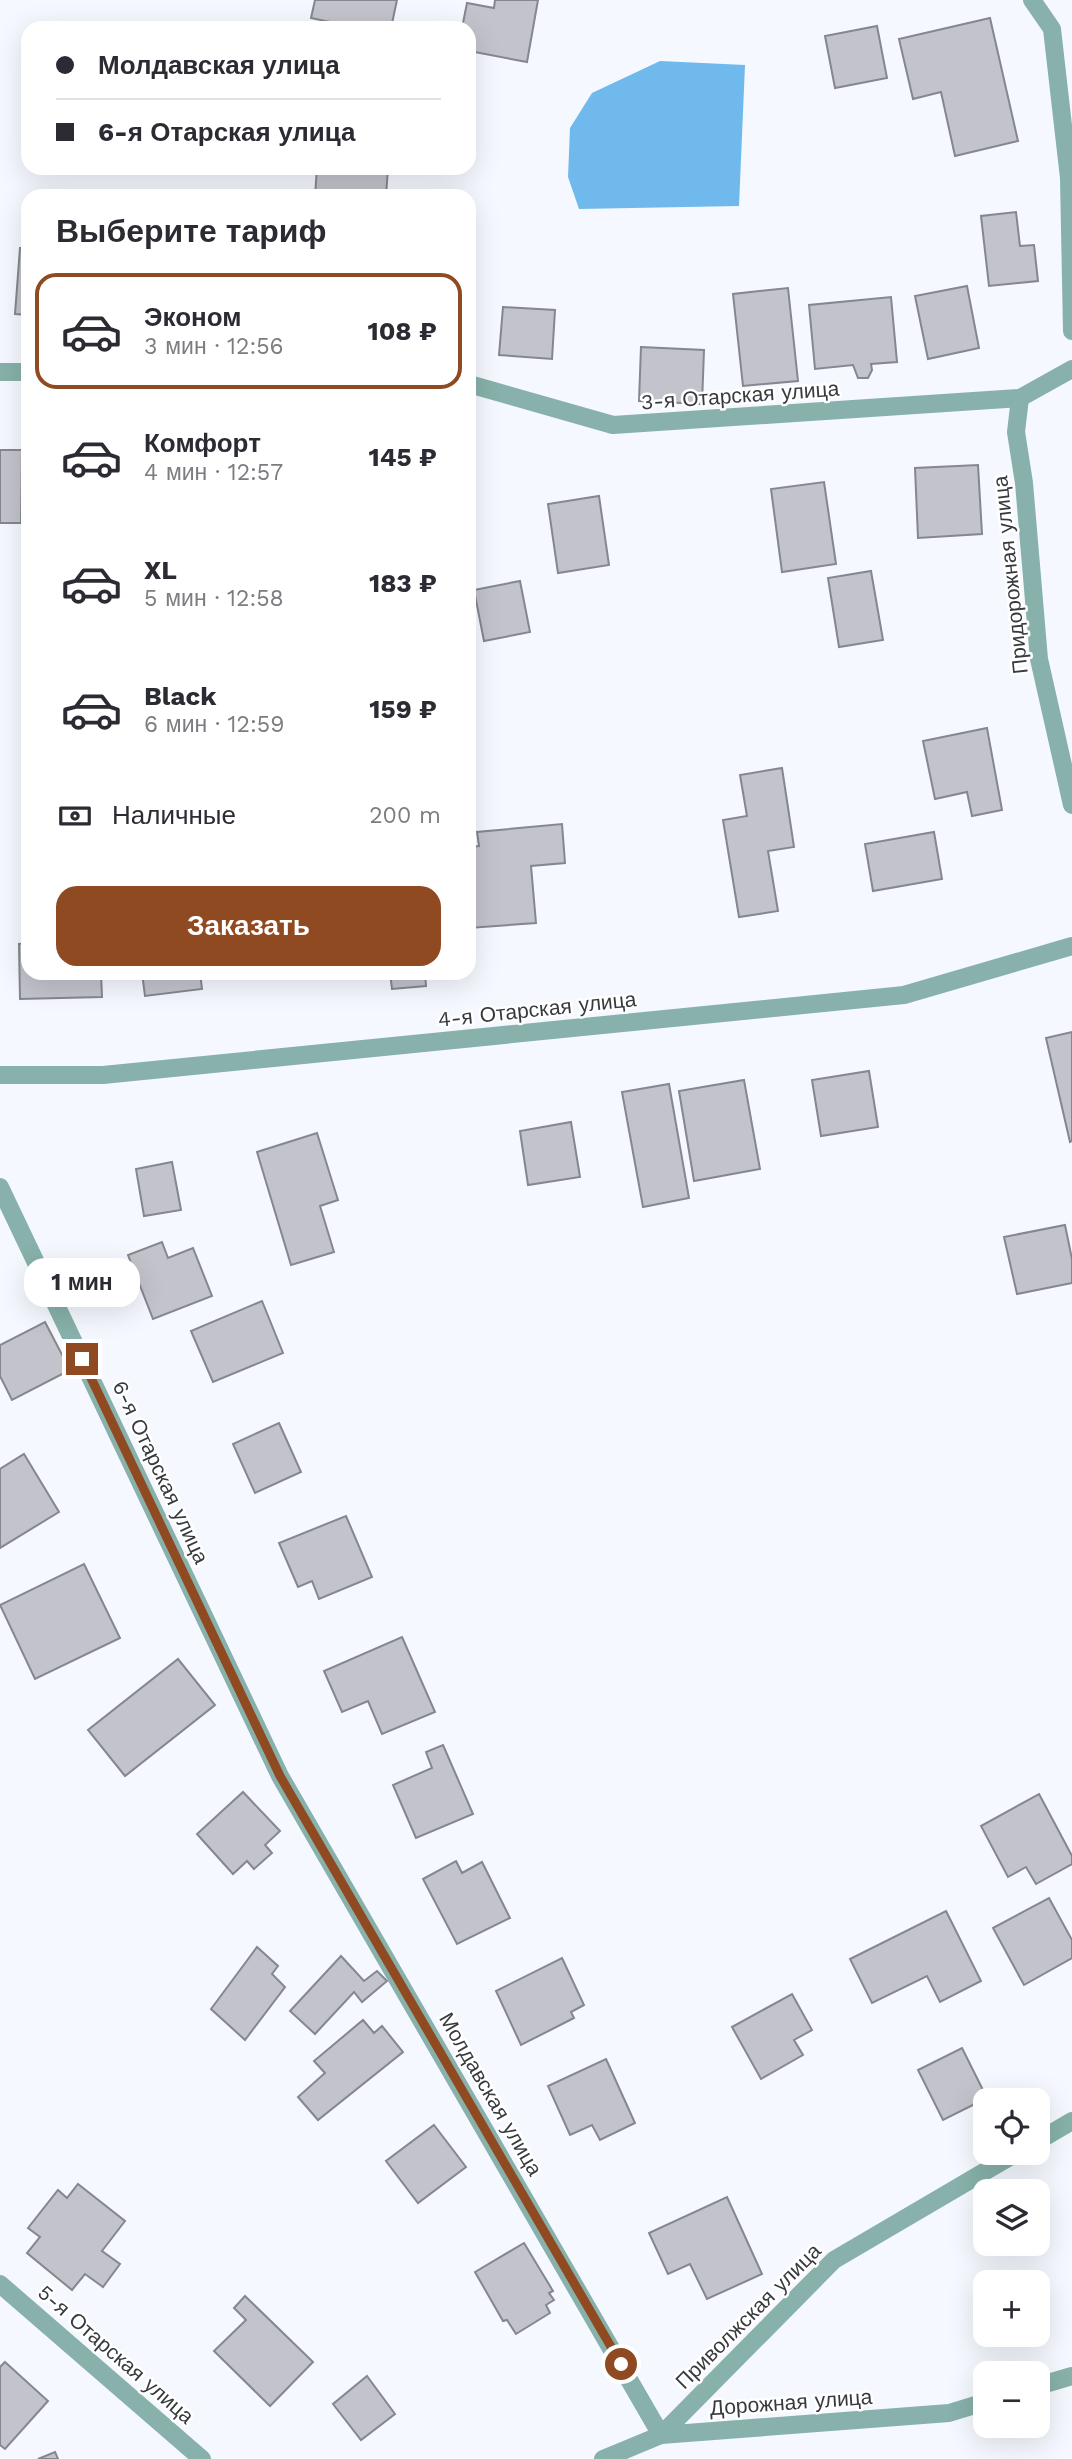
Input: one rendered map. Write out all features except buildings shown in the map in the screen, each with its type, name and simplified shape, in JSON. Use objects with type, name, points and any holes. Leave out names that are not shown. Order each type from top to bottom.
[{"type":"street","points":[[1032,0],[1052,29],[1069,178],[1072,331]]},
{"type":"street","points":[[1020,398],[1072,369]]},
{"type":"street","points":[[0,372],[21,372]]},
{"type":"street","name":"3-я Отарская улица","points":[[476,386],[613,425],[1020,398]]},
{"type":"street","name":"Придорожная улица","points":[[1020,398],[1016,432],[1024,483],[1039,659],[1072,804]]},
{"type":"street","name":"4-я Отарская улица","points":[[0,1075],[103,1075],[904,995],[1072,946]]},
{"type":"street","name":"6-я Отарская улица","points":[[0,1187],[280,1776]]},
{"type":"street","name":"Молдавская улица","points":[[280,1776],[662,2435]]},
{"type":"street","points":[[1050,2134],[1072,2121]]},
{"type":"street","name":"Приволжская улица","points":[[662,2435],[834,2260],[996,2165]]},
{"type":"street","name":"5-я Отарская улица","points":[[0,2284],[202,2459]]},
{"type":"street","points":[[1050,2382],[1072,2376]]},
{"type":"street","name":"Дорожная улица","points":[[603,2459],[662,2435],[949,2413],[973,2406]]},
{"type":"water","points":[[660,61],[745,65],[739,206],[579,209],[568,177],[570,128],[592,93]]},
{"type":"route","points":[[82,1359],[280,1776],[621,2364]]}]
